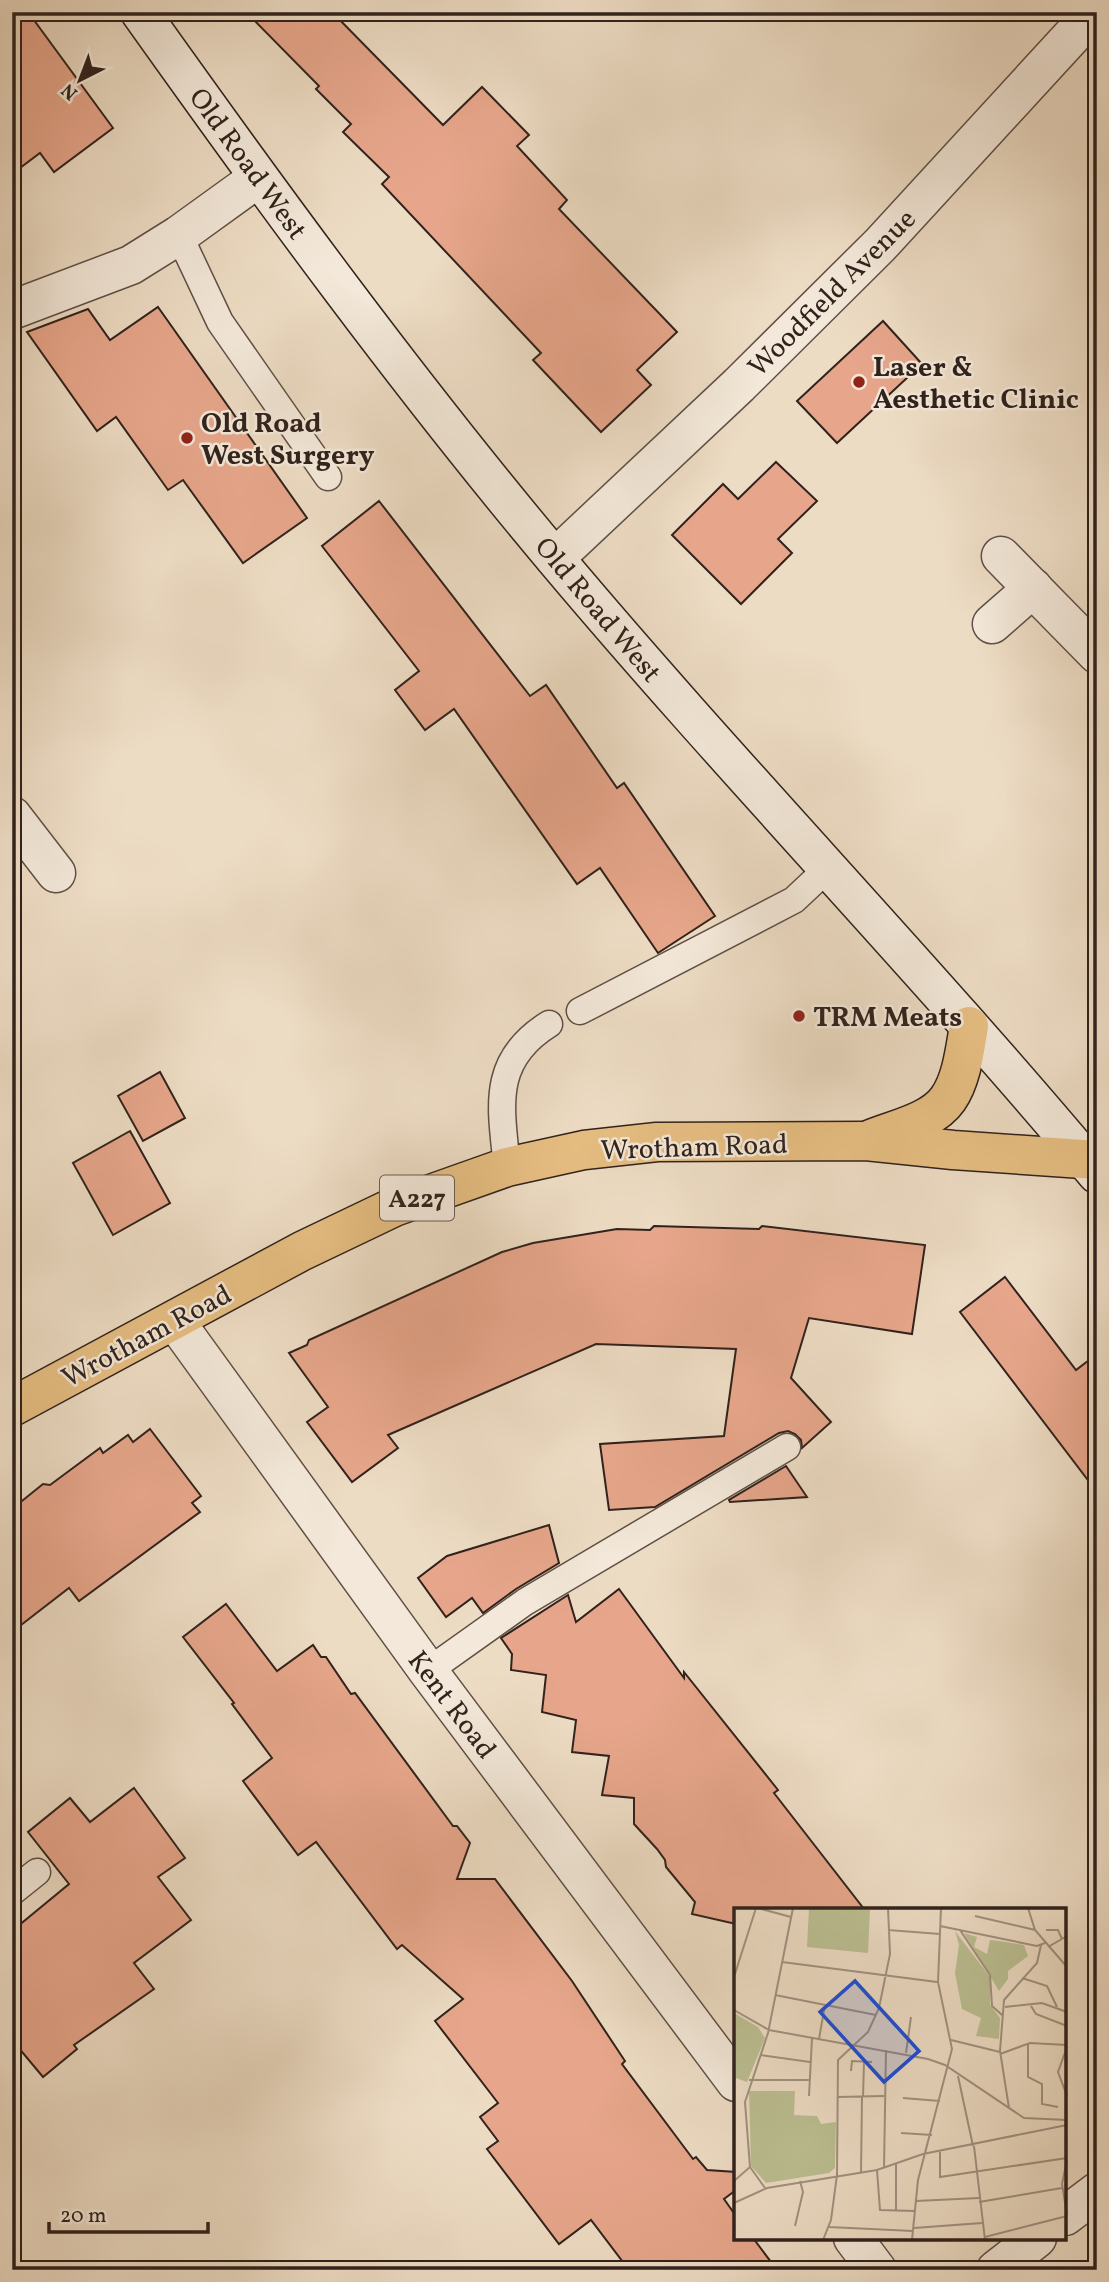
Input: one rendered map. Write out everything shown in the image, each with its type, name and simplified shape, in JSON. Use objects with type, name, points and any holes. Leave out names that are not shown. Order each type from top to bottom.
[{"type":"main road","name":"A227","points":[[866,1141],[928,1116],[948,1099],[962,1067],[969,1026]]},
{"type":"main road","name":"Wrotham Road","points":[[12,1407],[302,1251],[394,1207],[507,1167],[584,1150],[657,1142],[866,1141],[1093,1165]]},
{"type":"street","name":"Old Road West","points":[[140,12],[258,178],[440,417],[555,558],[692,719],[1093,1165]]},
{"type":"street","name":"Woodfield Avenue","points":[[555,558],[739,385],[880,246],[1094,12]]},
{"type":"street","points":[[12,310],[131,265],[179,235],[258,178]]},
{"type":"street","points":[[1001,556],[1097,654]]},
{"type":"street","points":[[992,624],[1032,588]]},
{"type":"street","points":[[12,816],[56,873]]},
{"type":"street","name":"Kent Road","points":[[175,1321],[428,1671],[734,2079]]},
{"type":"street","points":[[1067,2214],[1097,2192]]},
{"type":"street","points":[[854,2240],[877,2270]]},
{"type":"street","points":[[996,2270],[1034,2240]]},
{"type":"lane","points":[[179,235],[220,322],[328,477]]},
{"type":"lane","points":[[580,1011],[794,900],[827,869]]},
{"type":"lane","points":[[507,1167],[501,1109],[507,1071],[523,1044],[549,1024]]},
{"type":"lane","points":[[428,1671],[525,1602],[787,1447]]},
{"type":"lane","points":[[12,1892],[37,1872]]},
{"type":"building","points":[[12,12],[28,12],[113,128],[54,172],[40,153],[12,174]]},
{"type":"building","points":[[246,12],[332,12],[443,125],[482,87],[529,135],[517,146],[567,200],[559,209],[677,332],[637,370],[651,385],[601,432],[533,360],[541,353],[382,184],[389,177],[343,132],[351,124],[316,89],[319,86]]},
{"type":"building","name":"Old Road West Surgery","points":[[158,307],[307,518],[243,563],[183,480],[168,490],[116,417],[97,431],[27,332],[88,309],[110,340]]},
{"type":"building","name":"Laser & Aesthetic Clinic","points":[[883,321],[922,364],[837,443],[797,401]]},
{"type":"building","points":[[776,462],[817,501],[778,539],[792,553],[741,604],[672,535],[723,484],[738,499]]},
{"type":"building","points":[[379,501],[530,696],[546,685],[617,788],[624,783],[715,916],[658,953],[600,868],[577,884],[454,709],[425,730],[395,690],[419,671],[322,546]]},
{"type":"building","points":[[160,1072],[185,1118],[143,1141],[118,1096]]},
{"type":"building","points":[[130,1131],[170,1203],[113,1235],[73,1163]]},
{"type":"building","points":[[654,1226],[759,1229],[762,1226],[925,1245],[912,1334],[809,1318],[791,1378],[831,1422],[802,1448],[801,1440],[795,1434],[788,1431],[779,1433],[655,1507],[609,1510],[600,1444],[724,1436],[736,1349],[596,1344],[388,1435],[398,1448],[352,1482],[307,1422],[328,1407],[289,1353],[307,1345],[309,1340],[502,1252],[533,1243],[617,1229],[650,1230]]},
{"type":"building","points":[[1005,1277],[1076,1370],[1097,1354],[1097,1492],[960,1312]]},
{"type":"building","points":[[150,1429],[201,1496],[192,1503],[200,1512],[79,1601],[69,1588],[12,1632],[12,1509],[43,1484],[50,1485],[100,1448],[103,1453],[128,1435],[133,1442]]},
{"type":"building","points":[[786,1466],[807,1497],[730,1502],[729,1500]]},
{"type":"building","points":[[549,1525],[559,1563],[483,1613],[472,1598],[446,1617],[418,1578],[447,1556]]},
{"type":"building","points":[[619,1589],[684,1678],[684,1672],[778,1790],[774,1793],[863,1908],[734,1908],[734,1924],[692,1914],[695,1902],[666,1867],[665,1860],[657,1849],[634,1824],[634,1798],[602,1795],[609,1756],[572,1752],[576,1720],[542,1712],[546,1675],[511,1670],[512,1654],[501,1638],[568,1595],[576,1622]]},
{"type":"building","points":[[226,1604],[277,1671],[313,1645],[321,1657],[326,1657],[351,1694],[355,1693],[453,1826],[457,1826],[470,1843],[457,1879],[495,1879],[572,1981],[625,2061],[622,2064],[693,2159],[696,2157],[707,2170],[734,2172],[734,2192],[724,2199],[734,2213],[734,2240],[754,2240],[777,2270],[629,2270],[591,2220],[559,2244],[487,2149],[498,2141],[480,2117],[498,2103],[435,2021],[463,1999],[402,1945],[397,1949],[316,1842],[298,1855],[243,1781],[272,1758],[183,1637]]},
{"type":"building","points":[[134,1788],[185,1858],[158,1877],[191,1920],[134,1963],[154,1989],[74,2045],[77,2049],[43,2077],[12,2040],[12,1931],[69,1884],[28,1832],[70,1798],[90,1822]]},
{"type":"place","name":"Laser & Aesthetic Clinic","points":[[859,382]]},
{"type":"place","name":"Old Road West Surgery","points":[[187,438]]},
{"type":"place","name":"TRM Meats","points":[[799,1016]]}]
